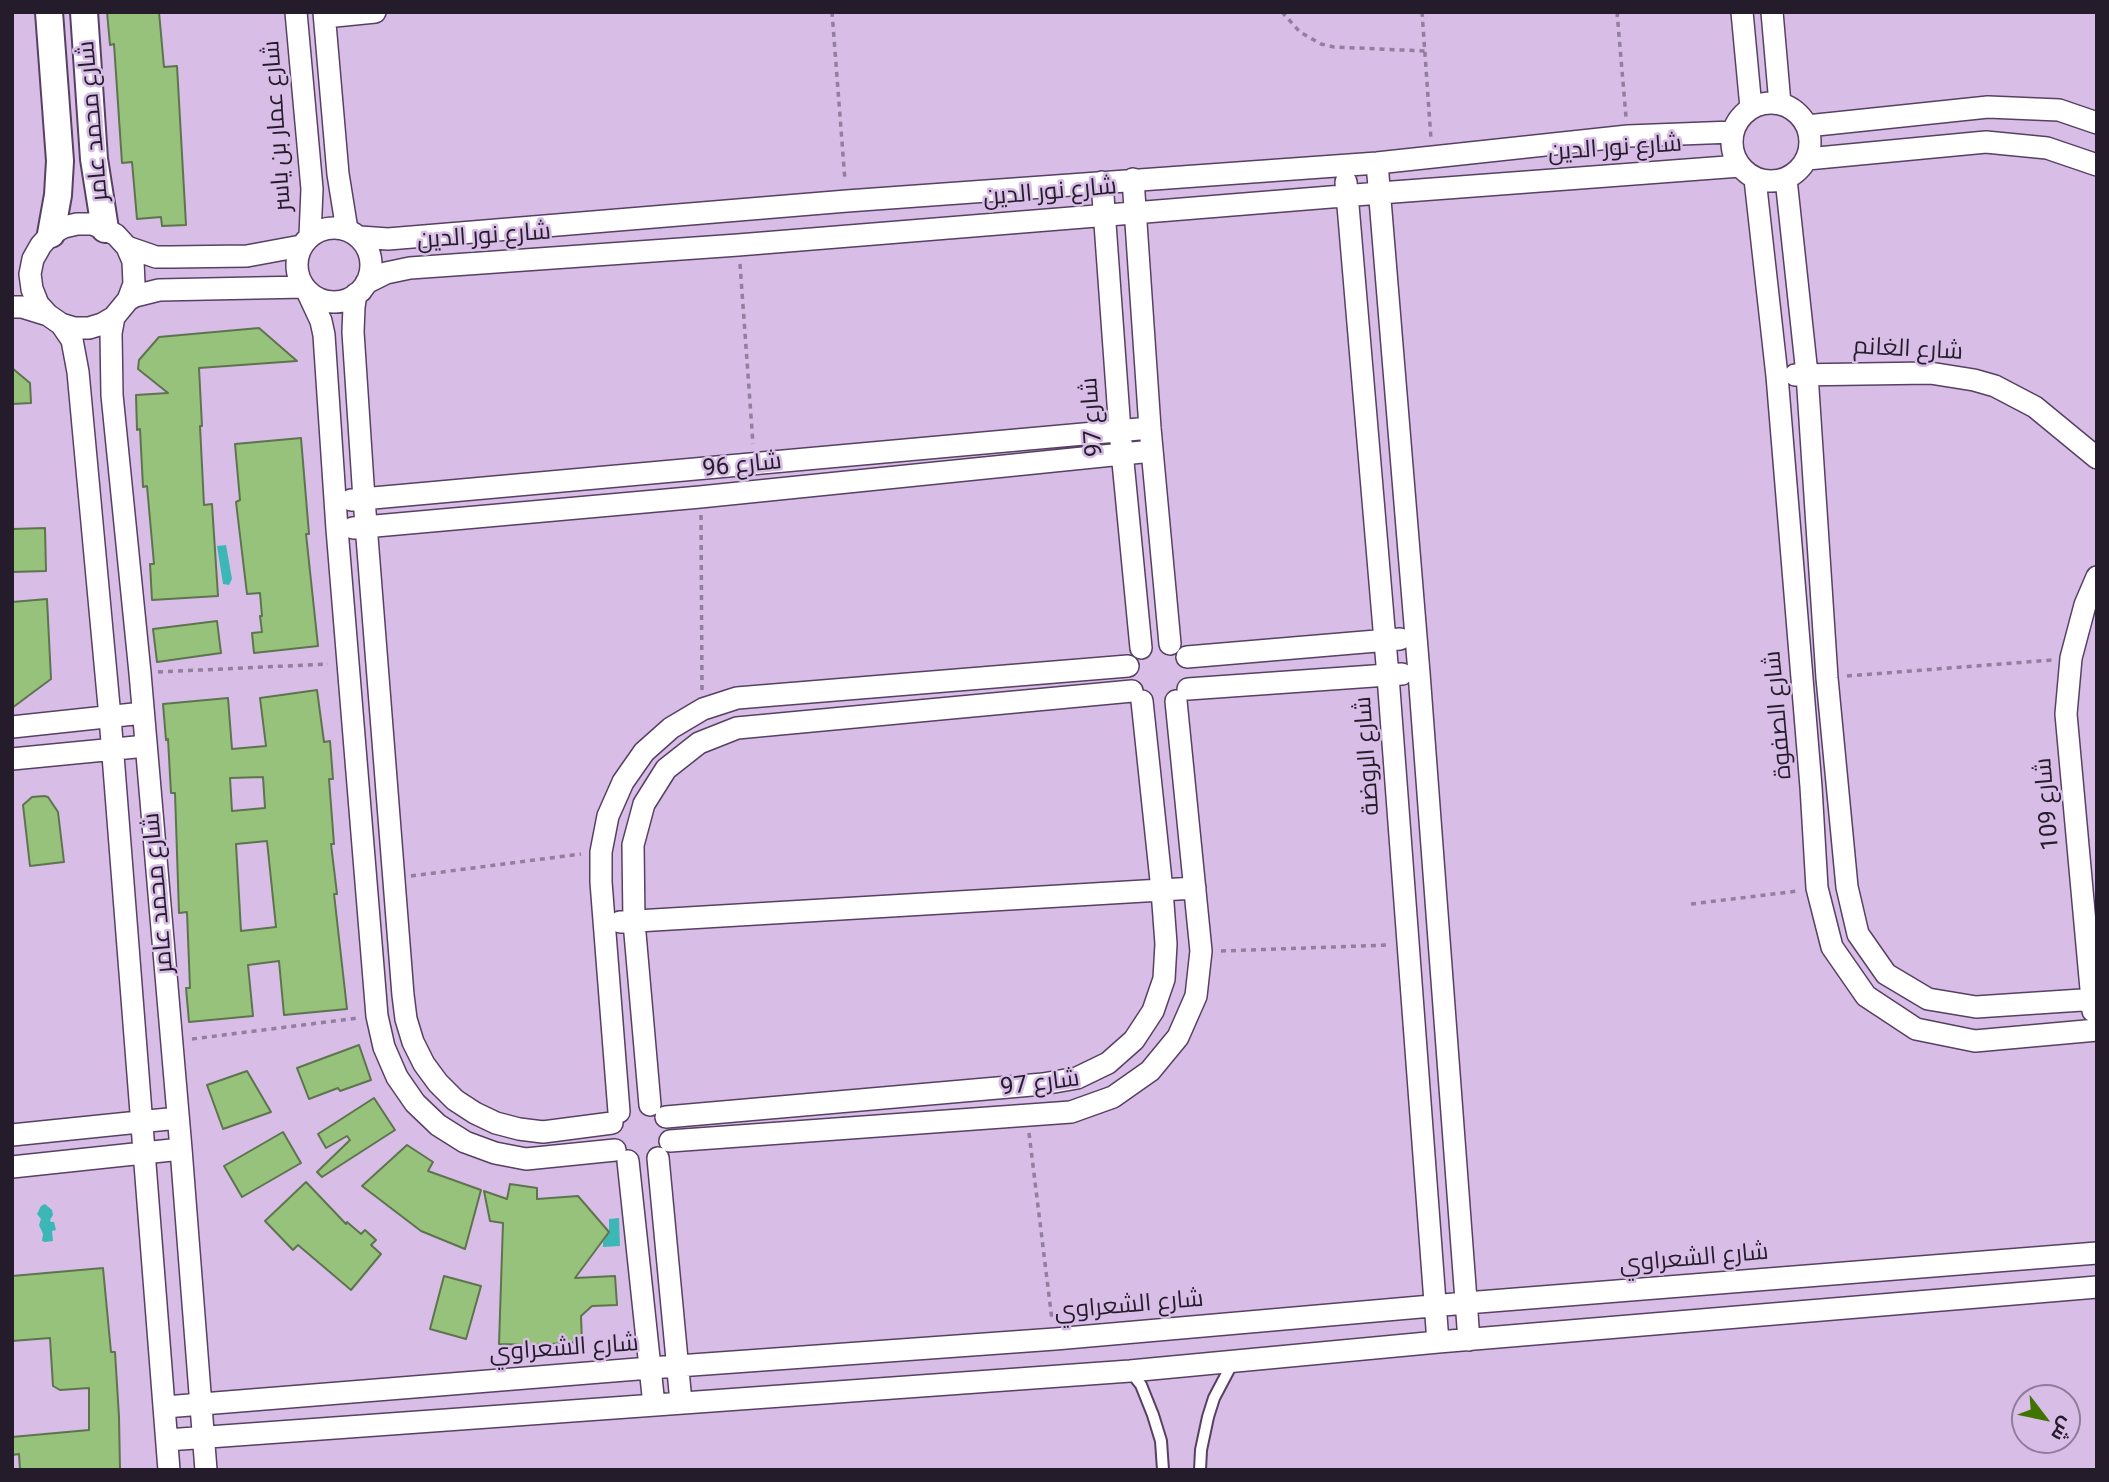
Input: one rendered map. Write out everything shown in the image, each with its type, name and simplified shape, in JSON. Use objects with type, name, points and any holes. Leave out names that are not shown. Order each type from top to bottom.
[{"type":"street","name":"شارع محمد عامر","points":[[48,12],[60,161],[58,195],[51,234]]},
{"type":"street","name":"شارع محمد عامر","points":[[84,12],[94,159],[105,229]]},
{"type":"street","name":"شارع عمار بن ياسر","points":[[296,12],[312,188],[306,241],[297,261],[297,270],[321,321],[324,335],[377,1016],[384,1047],[397,1077],[415,1103],[438,1125],[465,1142],[495,1153],[526,1158],[622,1156]]},
{"type":"street","points":[[375,12],[324,14],[338,174],[354,234],[370,257],[370,275],[356,294],[353,332],[366,527],[407,1019],[418,1053],[438,1083],[455,1100],[496,1123],[543,1132],[616,1118],[634,1104],[658,1111]]},
{"type":"street","points":[[1742,12],[1751,108]]},
{"type":"street","points":[[1772,12],[1780,104]]},
{"type":"street","points":[[1760,104],[1780,104],[1796,112],[1807,126],[1811,142],[1807,159],[1794,174],[1786,179],[1765,181],[1747,172],[1732,149],[1733,131],[1737,122],[1751,108],[1760,104]]},
{"type":"street","points":[[1807,126],[1988,107],[2059,110],[2097,123]]},
{"type":"street","name":"شارع نور الدين","points":[[127,247],[156,257],[247,256],[306,241],[328,228],[388,239],[1133,179],[1344,166],[1628,136],[1733,131]]},
{"type":"street","points":[[1807,159],[1986,142],[2047,148],[2097,165]]},
{"type":"street","points":[[1377,163],[1419,673],[1469,1340]]},
{"type":"street","name":"شارع الروضة","points":[[1344,166],[1388,676],[1438,1342]]},
{"type":"street","name":"شارع نور الدين","points":[[121,309],[135,296],[170,288],[305,289],[315,297],[334,302],[353,297],[363,287],[386,274],[410,268],[738,245],[1380,193],[1747,172]]},
{"type":"street","name":"شارع الصفوة","points":[[1747,172],[1777,376],[1817,888],[1832,947],[1866,996],[1916,1029],[1975,1041],[2095,1030]]},
{"type":"street","points":[[1133,179],[1150,428],[1170,643]]},
{"type":"street","points":[[1786,179],[1807,374],[1827,677],[1847,887],[1858,934],[1886,974],[1928,999],[1976,1007],[2094,999]]},
{"type":"street","name":"شارع 97","points":[[1102,182],[1120,431],[1140,648]]},
{"type":"street","points":[[12,307],[22,307],[74,328],[89,328],[102,324],[121,309],[134,284],[133,261],[127,247],[116,235],[92,224],[78,224],[51,234],[41,245],[33,259],[30,274],[32,289],[38,303],[55,319]]},
{"type":"street","points":[[12,271],[33,259]]},
{"type":"street","name":"شارع محمد عامر","points":[[121,309],[110,333],[112,395],[140,673],[206,1470]]},
{"type":"street","name":"شارع محمد عامر","points":[[55,319],[72,340],[78,372],[113,750],[169,1470]]},
{"type":"street","name":"شارع الغانم","points":[[1777,376],[1930,373],[1974,380],[2005,391],[2035,407],[2097,458]]},
{"type":"street","name":"شارع 96","points":[[335,502],[1150,428]]},
{"type":"street","name":"شارع 96","points":[[337,529],[701,497],[1152,451]]},
{"type":"street","name":"شارع 109","points":[[2095,1030],[2066,713],[2071,658],[2085,605],[2097,577]]},
{"type":"street","points":[[1187,657],[1416,637]]},
{"type":"street","points":[[1137,696],[1128,679],[1128,666],[1140,648],[1154,642],[1170,643],[1187,657],[1191,673],[1182,695]]},
{"type":"street","points":[[654,1405],[622,1156],[611,1137],[616,1118],[601,852],[608,816],[623,782],[644,752],[671,728],[702,709],[737,698],[1128,666]]},
{"type":"street","points":[[681,1402],[664,1150],[671,1133],[658,1111],[634,922],[633,845],[644,804],[666,769],[699,743],[737,728],[1137,696],[1159,706],[1182,695],[1419,673]]},
{"type":"street","name":"شارع 97","points":[[664,1150],[1071,1112],[1114,1097],[1150,1072],[1178,1037],[1196,996],[1201,951],[1182,695]]},
{"type":"street","name":"شارع 97","points":[[658,1111],[1043,1084],[1077,1078],[1108,1063],[1134,1040],[1153,1011],[1164,979],[1166,944],[1162,890],[1137,696]]},
{"type":"street","points":[[12,727],[143,713]]},
{"type":"street","points":[[12,760],[146,746]]},
{"type":"street","points":[[604,923],[1195,888]]},
{"type":"street","points":[[12,1135],[178,1118]]},
{"type":"street","points":[[12,1167],[181,1149]]},
{"type":"street","points":[[622,1156],[639,1164],[649,1163],[664,1150]]},
{"type":"street","name":"شارع الشعراوي","points":[[165,1407],[1055,1339],[2097,1253]]},
{"type":"street","points":[[167,1440],[1130,1371],[2097,1286]]},
{"type":"lane","points":[[1200,1470],[1200,1450],[1208,1417],[1214,1398],[1233,1362]]},
{"type":"lane","points":[[1130,1371],[1151,1408],[1161,1441],[1163,1470]]},
{"type":"path","points":[[832,12],[846,201]]},
{"type":"path","points":[[1282,12],[1300,32],[1321,44],[1334,47],[1425,51]]},
{"type":"path","points":[[1422,12],[1433,157]]},
{"type":"path","points":[[1617,12],[1628,136]]},
{"type":"path","points":[[738,245],[755,464]]},
{"type":"path","points":[[701,497],[702,709]]},
{"type":"path","points":[[1827,677],[2071,658]]},
{"type":"path","points":[[140,673],[348,664]]},
{"type":"path","points":[[395,878],[601,852]]},
{"type":"path","points":[[1690,904],[1817,888]]},
{"type":"path","points":[[1201,951],[1408,944]]},
{"type":"path","points":[[172,1041],[377,1016]]},
{"type":"path","points":[[1027,1114],[1055,1339]]},
{"type":"shaded area","points":[[226,545],[232,579],[229,585],[223,584],[217,546]]},
{"type":"shaded area","points":[[45,1204],[52,1210],[50,1220],[54,1222],[56,1230],[52,1231],[53,1241],[45,1242],[42,1241],[43,1234],[39,1225],[41,1219],[37,1214]]},
{"type":"shaded area","points":[[619,1218],[620,1246],[603,1247],[609,1232],[609,1219]]},
{"type":"building","points":[[107,12],[159,12],[164,67],[177,66],[186,225],[162,226],[161,217],[137,219],[132,162],[122,163],[114,44],[110,45]]},
{"type":"building","points":[[259,328],[297,361],[199,368],[204,505],[212,504],[218,596],[152,600],[150,564],[154,564],[147,486],[143,487],[136,395],[168,393],[138,369],[139,360],[159,337]]},
{"type":"building","points":[[12,368],[30,383],[31,403],[12,404]]},
{"type":"building","points":[[301,438],[309,534],[306,534],[318,646],[254,653],[252,633],[262,632],[260,593],[247,594],[236,502],[240,500],[235,444]]},
{"type":"building","points":[[45,528],[46,571],[12,572],[12,529]]},
{"type":"building","points":[[47,599],[51,679],[12,708],[12,602]]},
{"type":"building","points":[[217,621],[221,653],[157,662],[153,629]]},
{"type":"building","points":[[317,690],[324,742],[330,741],[333,779],[329,779],[334,844],[331,844],[337,894],[334,894],[347,1009],[284,1015],[279,961],[248,965],[253,1016],[189,1022],[186,988],[190,988],[187,912],[179,913],[175,793],[171,793],[163,704],[228,698],[232,749],[266,746],[260,698]],"holes":[[[263,777],[265,808],[232,811],[230,778]],[[267,841],[276,927],[241,931],[236,844]]]},
{"type":"building","points":[[32,797],[48,797],[58,812],[64,862],[30,866],[23,805]]},
{"type":"building","points":[[359,1045],[371,1080],[309,1099],[297,1068]]},
{"type":"building","points":[[247,1071],[271,1112],[223,1129],[207,1085]]},
{"type":"building","points":[[374,1098],[395,1130],[322,1177],[317,1172],[350,1140],[347,1136],[326,1148],[318,1134]]},
{"type":"building","points":[[283,1132],[301,1163],[242,1197],[224,1166]]},
{"type":"building","points":[[407,1145],[433,1162],[428,1171],[481,1190],[465,1249],[421,1231],[362,1186]]},
{"type":"building","points":[[306,1182],[346,1224],[347,1222],[361,1234],[365,1230],[376,1240],[371,1245],[381,1254],[351,1290],[298,1245],[293,1250],[265,1221]]},
{"type":"building","points":[[510,1184],[537,1188],[537,1199],[578,1196],[609,1232],[575,1278],[615,1276],[617,1305],[592,1306],[581,1316],[582,1342],[499,1344],[503,1223],[490,1221],[484,1191],[507,1199]]},
{"type":"building","points":[[103,1268],[111,1352],[115,1352],[120,1470],[20,1470],[19,1454],[12,1455],[12,1437],[89,1430],[89,1388],[60,1390],[53,1386],[50,1338],[12,1341],[12,1276]]},
{"type":"building","points":[[444,1276],[481,1286],[466,1339],[430,1329]]}]
